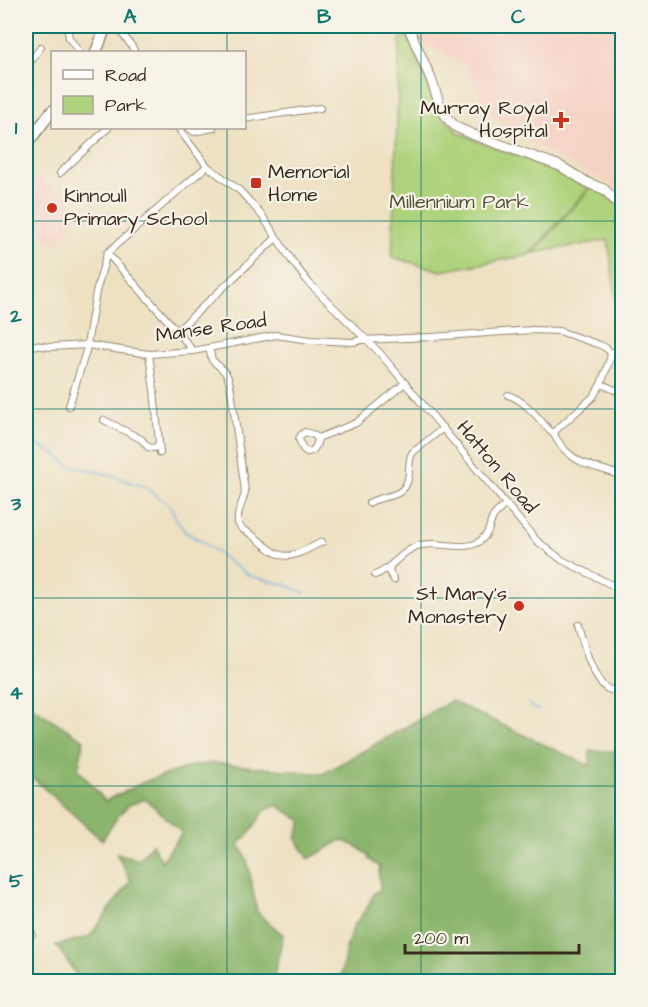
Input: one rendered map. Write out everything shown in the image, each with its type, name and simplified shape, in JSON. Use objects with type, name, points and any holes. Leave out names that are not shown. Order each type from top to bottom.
[{"type":"main road","points":[[96,51],[106,26]]},
{"type":"main road","points":[[26,145],[51,112]]},
{"type":"street","points":[[67,26],[69,38],[78,51]]},
{"type":"street","points":[[116,26],[134,51]]},
{"type":"street","points":[[408,26],[441,108],[456,127],[560,166],[590,184],[604,189],[622,208]]},
{"type":"street","points":[[26,68],[41,47]]},
{"type":"street","points":[[246,119],[320,108]]},
{"type":"street","points":[[60,173],[107,129]]},
{"type":"street","name":"Hatton Road","points":[[179,129],[207,166],[239,190],[252,204],[309,283],[379,352],[537,541],[585,572],[622,590]]},
{"type":"street","points":[[190,129],[194,132],[208,129]]},
{"type":"street","points":[[69,406],[87,345],[96,292],[107,253],[207,166]]},
{"type":"street","points":[[177,331],[276,238]]},
{"type":"street","points":[[107,253],[193,351]]},
{"type":"street","name":"Manse Road","points":[[26,344],[50,347],[87,345],[149,354],[193,351],[276,335],[310,340],[353,342],[546,330],[579,337],[606,348],[610,353]]},
{"type":"street","points":[[209,348],[212,360],[228,376],[231,390],[245,491],[237,514],[238,523],[246,532],[282,556],[297,555],[322,542]]},
{"type":"street","points":[[554,434],[556,429],[588,403],[598,391],[610,359],[610,353],[622,352]]},
{"type":"street","points":[[149,354],[160,453]]},
{"type":"street","points":[[318,438],[356,423],[405,383]]},
{"type":"street","points":[[601,384],[622,393]]},
{"type":"street","points":[[507,395],[527,407],[554,434],[568,453],[579,462],[622,477]]},
{"type":"street","points":[[104,420],[141,439],[148,447],[157,447],[159,442]]},
{"type":"street","points":[[369,503],[372,500],[387,498],[405,486],[408,481],[409,459],[412,453],[443,428]]},
{"type":"street","points":[[375,575],[390,567],[416,546],[425,544],[468,546],[477,543],[487,534],[495,515],[506,504]]},
{"type":"street","points":[[390,567],[390,575],[394,580]]},
{"type":"street","points":[[578,626],[594,672],[609,689],[622,690]]},
{"type":"shaded area","name":"Murray Royal Hospital","points":[[413,26],[622,26],[622,200],[610,184],[536,146],[490,113],[464,65],[420,42]]},
{"type":"shaded area","name":"Kinnoull Primary School","points":[[26,170],[75,203],[81,213],[58,245],[26,228]]},
{"type":"green space","name":"Millennium Park","points":[[408,36],[438,110],[458,132],[551,168],[590,187],[529,255],[441,271],[392,257],[400,39]]},
{"type":"green space","points":[[593,185],[622,208],[622,305],[617,305],[608,240],[533,253]]},
{"type":"green space","points":[[451,701],[590,766],[590,751],[622,751],[622,981],[340,981],[353,927],[367,908],[374,893],[380,890],[380,867],[354,845],[341,840],[309,859],[296,839],[302,821],[277,805],[264,811],[249,834],[239,844],[247,860],[257,912],[283,935],[273,981],[74,981],[76,974],[56,945],[89,937],[131,881],[116,853],[139,860],[152,844],[162,861],[182,833],[145,799],[129,805],[118,816],[102,840],[26,772],[26,703],[84,740],[78,769],[105,801],[149,780],[192,766],[216,763],[323,774]]},
{"type":"waterway","points":[[26,441],[57,455],[68,465],[115,476],[146,487],[169,505],[185,532],[206,544],[229,562],[250,576],[286,585],[305,593]]},
{"type":"waterway","points":[[529,704],[539,710]]},
{"type":"place","name":"Murray Royal Hospital","points":[[561,120]]},
{"type":"place","name":"Memorial Home","points":[[256,183]]},
{"type":"place","name":"Kinnoull Primary School","points":[[52,208]]},
{"type":"place","name":"St Mary's Monastery","points":[[519,606]]}]
